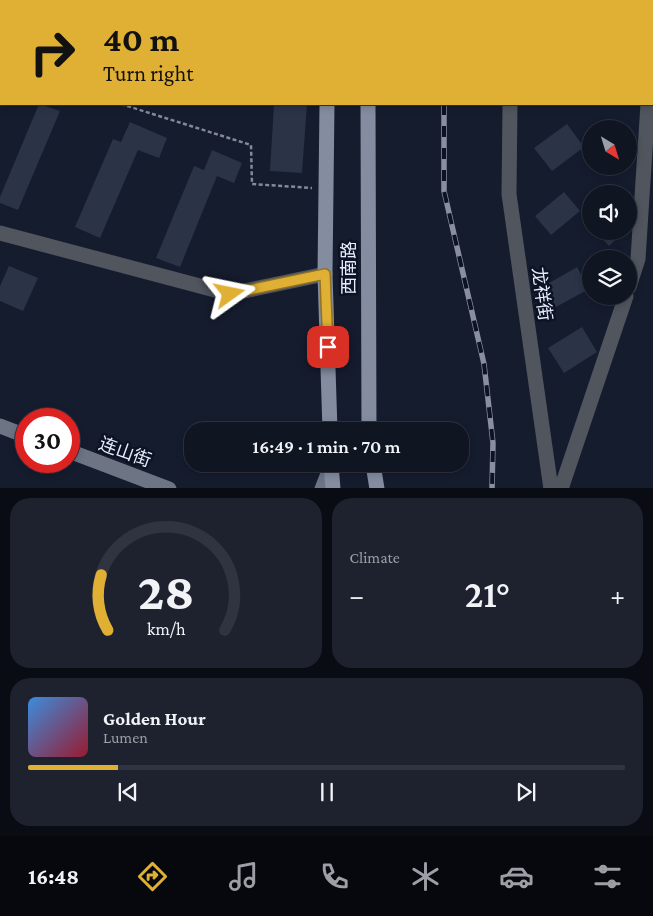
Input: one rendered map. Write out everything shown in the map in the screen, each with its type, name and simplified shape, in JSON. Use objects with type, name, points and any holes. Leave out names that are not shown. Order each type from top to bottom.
[{"type":"main road","points":[[327,105],[325,274],[330,422]]},
{"type":"main road","name":"西南路","points":[[368,105],[369,422]]},
{"type":"main road","points":[[332,472],[333,488]]},
{"type":"main road","points":[[374,472],[377,488]]},
{"type":"street","name":"龙祥街","points":[[510,105],[510,194],[551,488]]},
{"type":"street","points":[[637,262],[648,105]]},
{"type":"street","points":[[0,233],[230,294],[325,274]]},
{"type":"street","points":[[561,488],[623,305]]},
{"type":"street","points":[[0,426],[15,432]]},
{"type":"street","name":"连山街","points":[[80,456],[169,488]]},
{"type":"street","points":[[322,488],[328,472]]},
{"type":"path","points":[[124,105],[251,145],[252,184],[326,189]]},
{"type":"building","points":[[39,105],[60,111],[18,210],[0,203],[0,197]]},
{"type":"building","points":[[274,105],[307,105],[302,173],[270,171]]},
{"type":"building","points":[[130,122],[167,138],[159,158],[138,150],[100,238],[75,227],[113,139],[121,142]]},
{"type":"building","points":[[567,124],[582,144],[582,148],[552,171],[534,148]]},
{"type":"building","points":[[212,150],[242,163],[234,183],[217,176],[180,267],[156,258],[194,166],[204,170]]},
{"type":"building","points":[[564,192],[580,211],[551,235],[535,216]]},
{"type":"building","points":[[603,240],[615,240],[609,246]]},
{"type":"building","points":[[9,266],[38,278],[23,311],[0,301],[0,286]]},
{"type":"building","points":[[577,267],[582,276],[582,293],[556,307],[544,286]]},
{"type":"building","points":[[582,327],[597,352],[564,373],[548,348]]},
{"type":"railway","points":[[444,105],[444,191],[484,364],[493,443],[492,488]]},
{"type":"route","points":[[230,294],[325,274],[328,347]]}]
